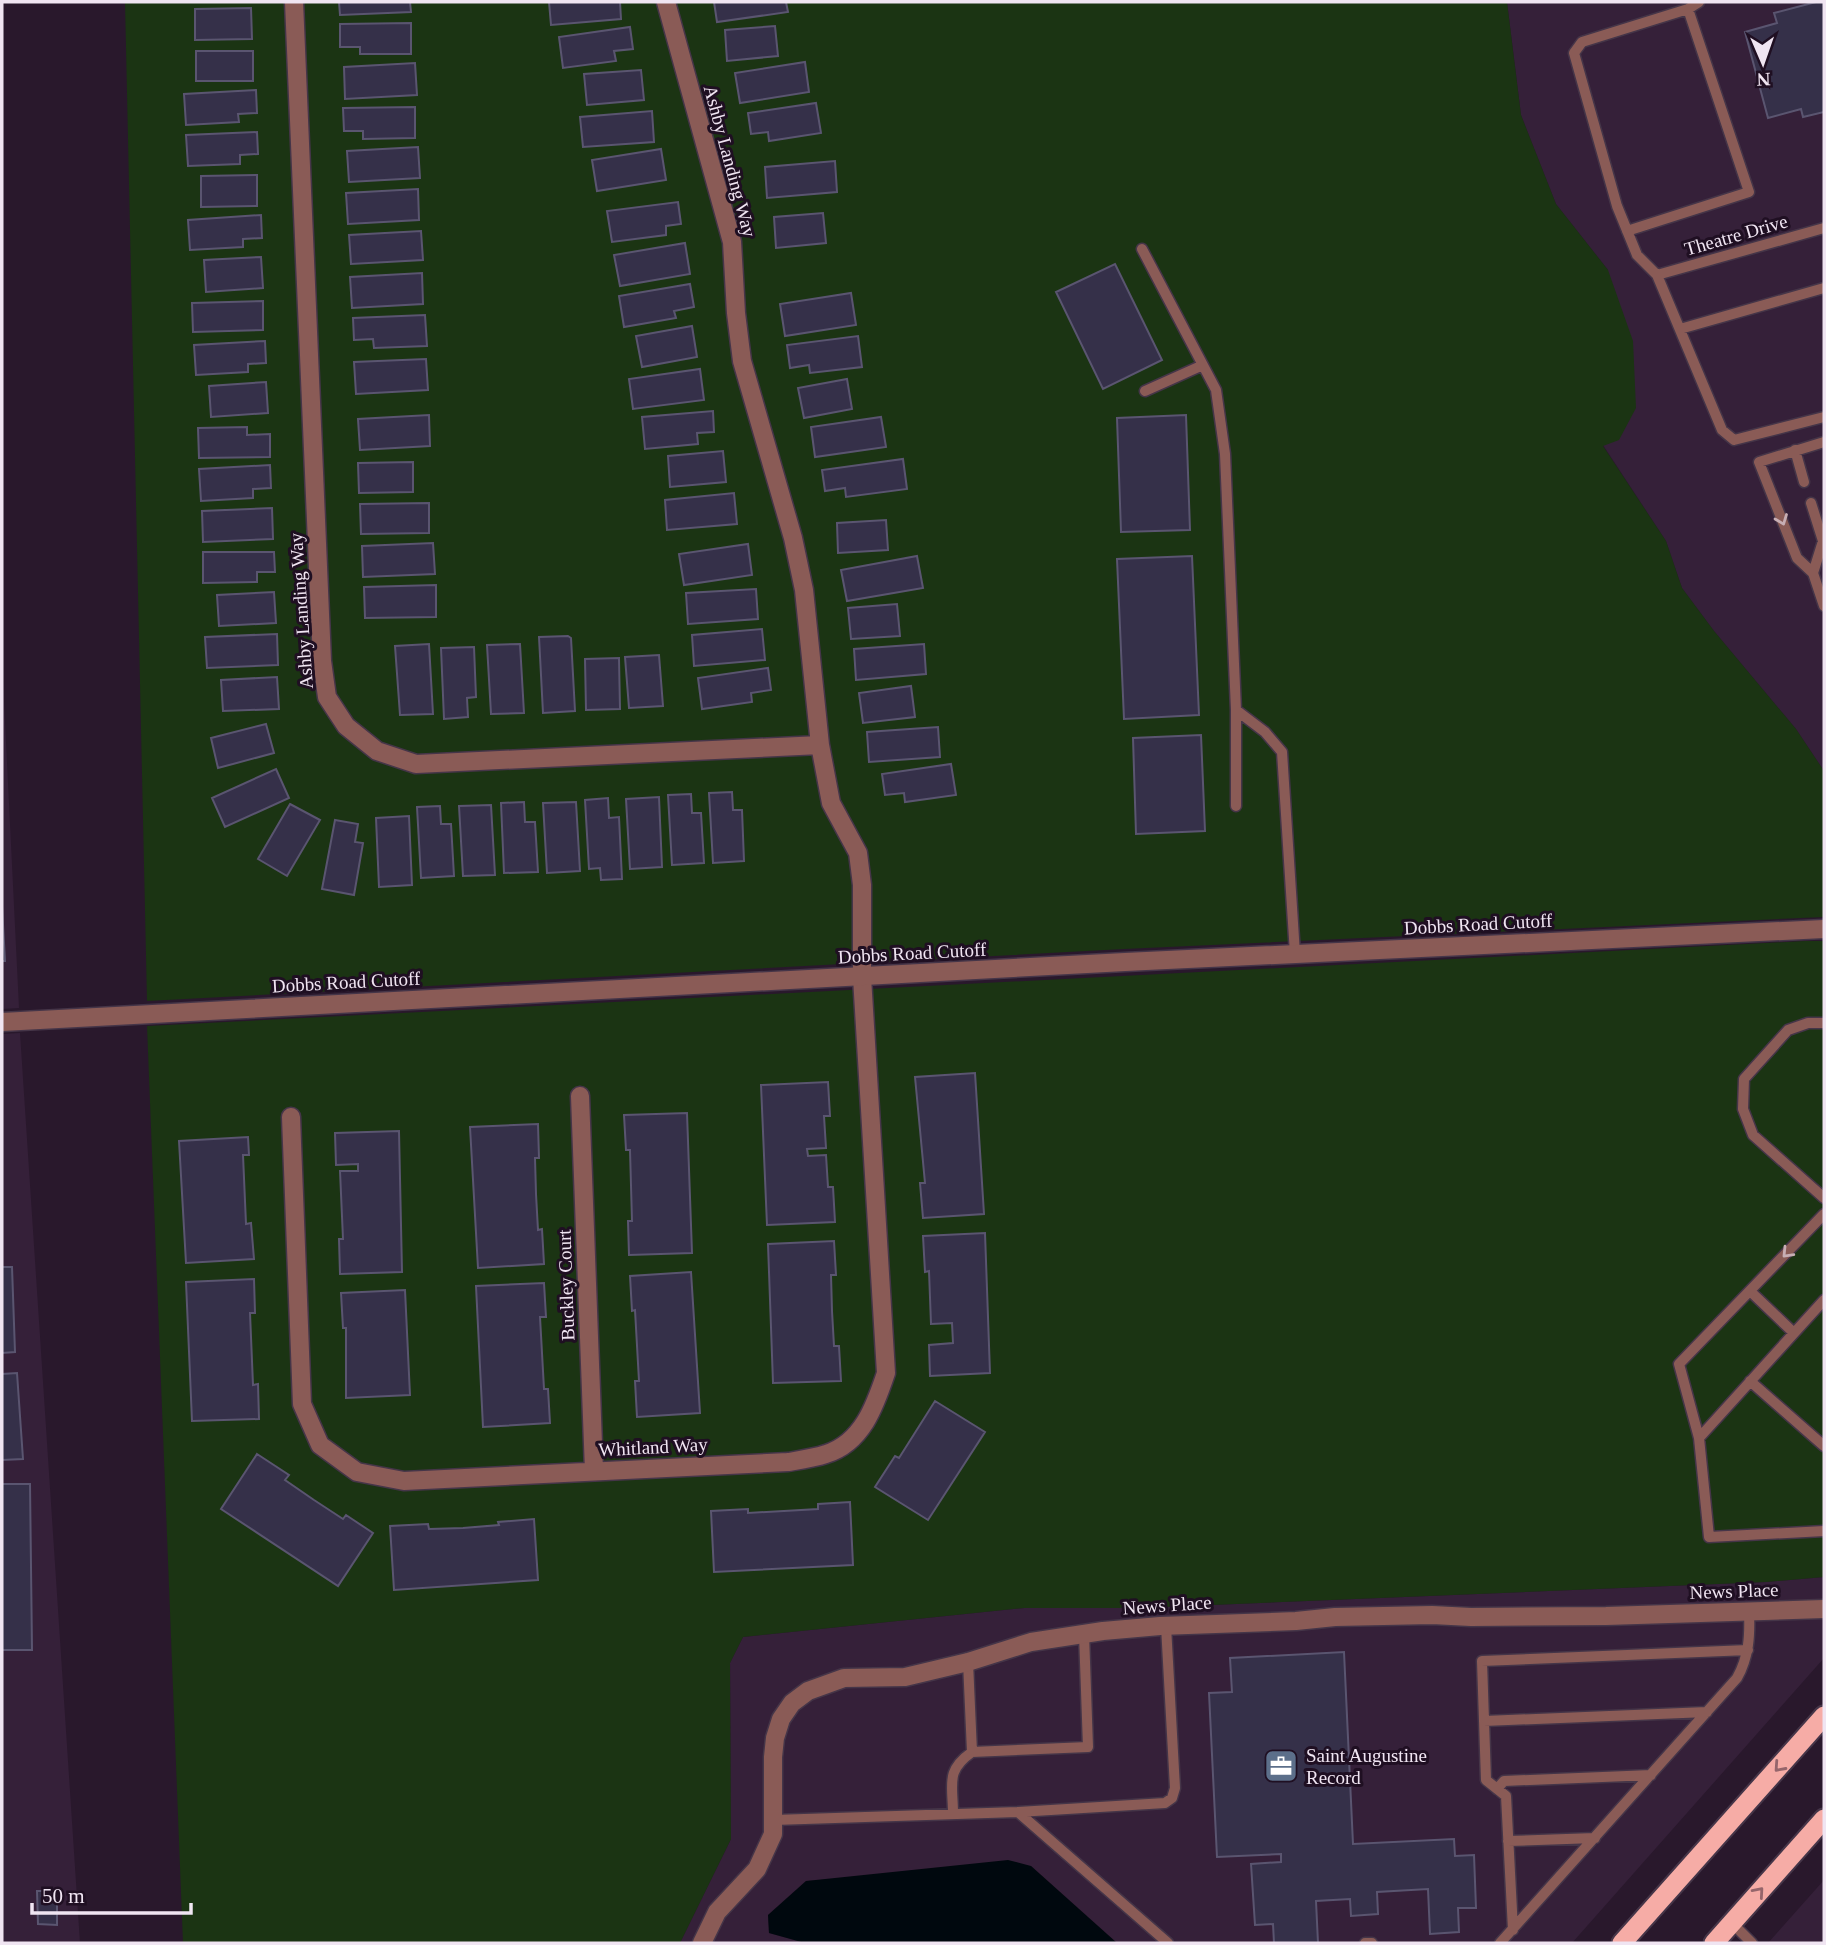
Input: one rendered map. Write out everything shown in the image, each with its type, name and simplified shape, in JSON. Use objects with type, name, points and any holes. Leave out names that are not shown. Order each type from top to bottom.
[{"type":"highway","points":[[1622,1943],[1824,1716]]},
{"type":"highway","points":[[1714,1943],[1820,1830]]},
{"type":"street","name":"Ashby Landing Way","points":[[294,2],[322,661],[327,697],[346,726],[377,751],[416,764],[820,745]]},
{"type":"street","name":"Ashby Landing Way","points":[[666,2],[732,242],[742,360],[804,590],[820,745],[831,803],[858,853],[862,885],[862,977]]},
{"type":"street","name":"Dobbs Road Cutoff","points":[[2,1022],[1824,929]]},
{"type":"street","name":"Whitland Way","points":[[291,1117],[302,1404],[320,1445],[357,1472],[404,1481],[788,1462],[828,1454],[854,1437],[873,1412],[887,1373],[862,977]]},
{"type":"street","name":"Buckley Court","points":[[580,1096],[594,1471]]},
{"type":"street","name":"News Place","points":[[702,1943],[717,1912],[744,1884],[761,1861],[774,1834],[773,1757],[775,1738],[782,1719],[792,1703],[808,1691],[844,1678],[905,1677],[968,1662],[1031,1642],[1167,1626],[1349,1617],[1606,1616],[1824,1609]]},
{"type":"lane","points":[[1699,2],[1688,9],[1582,42],[1574,52],[1617,206],[1637,255],[1657,275],[1722,430],[1734,440],[1824,416]]},
{"type":"lane","points":[[1628,231],[1749,192],[1688,9]]},
{"type":"lane","name":"Theatre Drive","points":[[1657,275],[1824,228]]},
{"type":"lane","points":[[1142,249],[1216,390],[1225,454],[1236,710],[1237,806]]},
{"type":"lane","points":[[1680,328],[1824,288]]},
{"type":"lane","points":[[1145,391],[1203,365]]},
{"type":"lane","points":[[1824,442],[1759,462],[1797,558],[1813,573],[1824,606]]},
{"type":"lane","points":[[1795,450],[1804,481]]},
{"type":"lane","points":[[1811,503],[1824,541],[1813,573]]},
{"type":"lane","points":[[1236,710],[1265,732],[1282,752],[1295,954]]},
{"type":"lane","points":[[1824,1023],[1808,1023],[1788,1030],[1744,1079],[1744,1109],[1753,1135],[1824,1198]]},
{"type":"lane","points":[[1824,1214],[1679,1364],[1699,1438],[1709,1537],[1824,1531]]},
{"type":"lane","points":[[1749,1291],[1794,1333]]},
{"type":"lane","points":[[1699,1438],[1824,1300]]},
{"type":"lane","points":[[1750,1381],[1824,1446]]},
{"type":"lane","points":[[1500,1943],[1737,1678],[1744,1667],[1748,1650],[1749,1612]]},
{"type":"lane","points":[[774,1820],[1018,1812],[1165,1803],[1172,1798],[1175,1788],[1167,1626]]},
{"type":"lane","points":[[953,1814],[952,1772],[956,1764],[972,1752],[1088,1748],[1084,1634]]},
{"type":"lane","points":[[1513,1930],[1506,1796],[1486,1780],[1482,1661],[1748,1650]]},
{"type":"lane","points":[[968,1662],[972,1752]]},
{"type":"lane","points":[[1484,1721],[1707,1712]]},
{"type":"lane","points":[[1497,1789],[1504,1781],[1651,1775]]},
{"type":"lane","points":[[1018,1812],[1168,1943]]},
{"type":"lane","points":[[1508,1841],[1595,1838]]},
{"type":"lane","points":[[1732,1923],[1752,1943]]},
{"type":"lane","points":[[1364,1943],[1372,1943]]},
{"type":"shaded area","points":[[1507,2],[1824,2],[1824,771],[1796,729],[1714,631],[1682,588],[1666,541],[1603,445],[1608,270],[1556,204],[1521,115]]},
{"type":"shaded area","points":[[2,660],[19,1008],[2,1009]]},
{"type":"shaded area","points":[[20,1033],[80,1943],[2,1943],[2,1034]]},
{"type":"shaded area","points":[[1824,1577],[1824,1658],[1572,1943],[1117,1943],[1031,1866],[806,1881],[768,1915],[769,1933],[805,1943],[680,1943],[731,1839],[730,1663],[743,1637],[1024,1608],[1139,1608],[1766,1582]]},
{"type":"shaded area","points":[[1008,1860],[1031,1866],[1117,1943],[805,1943],[769,1933],[768,1915],[806,1881]]},
{"type":"shaded area","points":[[1824,1880],[1824,1943],[1768,1943]]},
{"type":"green space","points":[[125,2],[1507,2],[1521,115],[1556,204],[1608,270],[1633,341],[1636,408],[1619,440],[1603,446],[1666,541],[1682,588],[1714,631],[1796,729],[1824,771],[1824,917],[1124,949],[147,1001]]},
{"type":"green space","points":[[1824,941],[1824,1577],[1766,1582],[1139,1608],[1024,1608],[743,1637],[730,1663],[731,1839],[680,1943],[183,1943],[147,1026]]},
{"type":"building","points":[[339,2],[410,2],[411,12],[340,15]]},
{"type":"building","points":[[549,2],[620,2],[621,19],[551,25]]},
{"type":"building","points":[[714,2],[786,2],[788,12],[717,22]]},
{"type":"building","points":[[1824,2],[1824,112],[1803,117],[1801,109],[1768,118],[1745,32],[1777,23],[1774,13]]},
{"type":"building","points":[[251,8],[252,39],[195,40],[195,9]]},
{"type":"building","points":[[411,23],[411,54],[360,54],[360,47],[340,47],[340,24]]},
{"type":"building","points":[[775,26],[778,56],[727,61],[725,30]]},
{"type":"building","points":[[630,27],[633,49],[614,51],[616,61],[563,68],[559,37]]},
{"type":"building","points":[[196,51],[253,51],[253,81],[196,81]]},
{"type":"building","points":[[805,62],[809,92],[740,103],[735,73]]},
{"type":"building","points":[[415,63],[417,95],[345,99],[344,67]]},
{"type":"building","points":[[641,70],[644,100],[587,105],[584,74]]},
{"type":"building","points":[[256,90],[257,113],[238,114],[239,122],[186,125],[184,94]]},
{"type":"building","points":[[816,103],[821,133],[769,141],[768,132],[751,134],[748,113]]},
{"type":"building","points":[[415,107],[415,138],[363,139],[363,131],[344,131],[343,108]]},
{"type":"building","points":[[652,111],[654,142],[583,147],[580,117]]},
{"type":"building","points":[[257,132],[258,154],[240,155],[240,164],[188,166],[186,135]]},
{"type":"building","points":[[418,147],[420,178],[349,182],[347,151]]},
{"type":"building","points":[[661,149],[666,180],[597,191],[592,160]]},
{"type":"building","points":[[835,161],[837,192],[767,198],[765,167]]},
{"type":"building","points":[[257,175],[257,206],[201,207],[201,176]]},
{"type":"building","points":[[418,189],[419,220],[348,224],[346,193]]},
{"type":"building","points":[[678,202],[681,224],[666,226],[666,235],[612,242],[607,211]]},
{"type":"building","points":[[823,213],[826,243],[776,248],[774,217]]},
{"type":"building","points":[[261,215],[262,238],[243,239],[243,247],[190,250],[188,220]]},
{"type":"building","points":[[421,231],[423,260],[351,264],[349,235]]},
{"type":"building","points":[[685,243],[690,274],[620,286],[614,255]]},
{"type":"building","points":[[261,257],[263,288],[206,292],[204,260]]},
{"type":"building","points":[[1115,264],[1162,360],[1103,389],[1056,292]]},
{"type":"building","points":[[422,273],[423,304],[352,308],[350,277]]},
{"type":"building","points":[[690,284],[694,307],[674,311],[676,318],[624,327],[619,296]]},
{"type":"building","points":[[851,293],[856,325],[785,336],[780,304]]},
{"type":"building","points":[[263,301],[263,330],[193,332],[192,303]]},
{"type":"building","points":[[425,315],[427,346],[374,348],[373,339],[354,340],[353,318]]},
{"type":"building","points":[[692,326],[697,357],[642,367],[636,336]]},
{"type":"building","points":[[858,336],[862,367],[810,373],[809,365],[790,368],[787,345]]},
{"type":"building","points":[[265,341],[266,363],[248,364],[248,372],[196,375],[194,345]]},
{"type":"building","points":[[426,359],[428,390],[356,394],[354,362]]},
{"type":"building","points":[[700,369],[704,400],[633,409],[629,379]]},
{"type":"building","points":[[847,379],[852,409],[804,418],[798,388]]},
{"type":"building","points":[[266,382],[268,413],[211,417],[209,386]]},
{"type":"building","points":[[713,411],[714,432],[697,433],[698,444],[645,449],[642,417]]},
{"type":"building","points":[[429,415],[430,446],[360,450],[358,419]]},
{"type":"building","points":[[1186,415],[1190,530],[1121,532],[1117,418]]},
{"type":"building","points":[[881,417],[886,447],[815,457],[811,427]]},
{"type":"building","points":[[247,427],[247,435],[270,434],[270,457],[199,458],[198,428]]},
{"type":"building","points":[[723,451],[726,482],[670,487],[668,456]]},
{"type":"building","points":[[903,459],[907,489],[846,497],[845,488],[825,491],[822,470]]},
{"type":"building","points":[[413,462],[413,492],[359,493],[358,463]]},
{"type":"building","points":[[270,465],[271,488],[253,489],[253,498],[201,501],[199,469]]},
{"type":"building","points":[[734,493],[737,524],[667,530],[665,500]]},
{"type":"building","points":[[429,503],[429,533],[361,534],[360,504]]},
{"type":"building","points":[[272,508],[273,539],[203,542],[202,511]]},
{"type":"building","points":[[886,520],[888,550],[838,553],[837,523]]},
{"type":"building","points":[[433,543],[435,574],[363,577],[362,546]]},
{"type":"building","points":[[748,544],[752,575],[684,585],[679,554]]},
{"type":"building","points":[[203,552],[274,552],[275,572],[257,572],[257,582],[203,583]]},
{"type":"building","points":[[917,556],[923,588],[847,601],[841,570]]},
{"type":"building","points":[[1192,556],[1199,715],[1124,719],[1117,559]]},
{"type":"building","points":[[436,585],[436,617],[365,618],[364,587]]},
{"type":"building","points":[[756,589],[758,619],[688,624],[686,593]]},
{"type":"building","points":[[274,592],[276,623],[219,626],[217,595]]},
{"type":"building","points":[[897,604],[900,636],[851,639],[848,608]]},
{"type":"building","points":[[762,629],[765,660],[694,666],[692,635]]},
{"type":"building","points":[[277,634],[278,665],[207,668],[205,637]]},
{"type":"building","points":[[539,637],[571,638],[575,711],[543,713]]},
{"type":"building","points":[[429,644],[433,714],[400,715],[395,646]]},
{"type":"building","points":[[520,644],[524,713],[491,714],[487,645]]},
{"type":"building","points":[[924,644],[926,674],[856,680],[854,649]]},
{"type":"building","points":[[474,647],[476,697],[467,698],[468,717],[444,719],[441,648]]},
{"type":"building","points":[[659,655],[663,706],[629,708],[625,657]]},
{"type":"building","points":[[619,658],[620,709],[586,710],[585,659]]},
{"type":"building","points":[[768,668],[771,690],[751,693],[752,702],[702,709],[698,678]]},
{"type":"building","points":[[277,677],[279,709],[223,711],[221,680]]},
{"type":"building","points":[[911,686],[915,717],[863,723],[859,693]]},
{"type":"building","points":[[266,724],[274,753],[218,768],[211,738]]},
{"type":"building","points":[[938,727],[940,757],[869,762],[867,732]]},
{"type":"building","points":[[1201,735],[1205,831],[1136,834],[1133,738]]},
{"type":"building","points":[[951,764],[956,795],[905,802],[904,793],[885,795],[882,774]]},
{"type":"building","points":[[276,769],[289,798],[225,827],[212,798]]},
{"type":"building","points":[[732,792],[733,810],[742,810],[744,861],[713,863],[709,793]]},
{"type":"building","points":[[691,794],[692,813],[701,813],[704,863],[672,865],[668,795]]},
{"type":"building","points":[[659,797],[662,867],[630,869],[626,799]]},
{"type":"building","points":[[608,798],[609,818],[619,817],[622,879],[601,880],[600,868],[589,869],[585,800]]},
{"type":"building","points":[[524,802],[525,822],[535,822],[538,872],[504,873],[501,803]]},
{"type":"building","points":[[576,802],[580,871],[547,873],[543,803]]},
{"type":"building","points":[[290,804],[320,820],[287,876],[258,859]]},
{"type":"building","points":[[491,805],[495,875],[463,876],[459,806]]},
{"type":"building","points":[[440,806],[441,824],[451,824],[454,876],[421,878],[417,807]]},
{"type":"building","points":[[409,816],[412,885],[379,887],[376,818]]},
{"type":"building","points":[[335,820],[358,824],[355,842],[363,843],[354,895],[322,889]]},
{"type":"building","points":[[2,906],[5,961],[2,961]]},
{"type":"building","points":[[975,1073],[984,1214],[923,1218],[920,1183],[925,1183],[915,1077]]},
{"type":"building","points":[[828,1082],[830,1116],[824,1116],[826,1148],[807,1149],[808,1156],[826,1155],[828,1187],[833,1187],[835,1222],[767,1225],[761,1085]]},
{"type":"building","points":[[687,1113],[692,1253],[629,1255],[628,1221],[632,1221],[630,1150],[626,1150],[624,1115]]},
{"type":"building","points":[[538,1124],[536,1194],[538,1230],[542,1229],[544,1264],[478,1268],[470,1127]]},
{"type":"building","points":[[399,1131],[402,1272],[340,1274],[339,1239],[343,1239],[340,1171],[358,1171],[358,1164],[336,1165],[335,1133]]},
{"type":"building","points":[[248,1137],[249,1155],[243,1155],[246,1224],[251,1223],[254,1259],[186,1263],[179,1141]]},
{"type":"building","points":[[985,1233],[990,1373],[930,1376],[929,1345],[953,1343],[952,1323],[931,1324],[929,1271],[925,1272],[923,1236]]},
{"type":"building","points":[[834,1241],[836,1275],[831,1275],[832,1311],[834,1346],[839,1346],[841,1381],[773,1383],[768,1244]]},
{"type":"building","points":[[2,1267],[12,1267],[15,1352],[2,1353]]},
{"type":"building","points":[[691,1272],[700,1413],[637,1417],[635,1381],[639,1381],[630,1276]]},
{"type":"building","points":[[254,1279],[255,1313],[250,1313],[253,1385],[258,1384],[259,1419],[192,1421],[186,1282]]},
{"type":"building","points":[[544,1283],[546,1317],[540,1317],[544,1389],[548,1389],[550,1423],[483,1427],[476,1286]]},
{"type":"building","points":[[405,1290],[410,1395],[346,1398],[346,1328],[343,1328],[341,1293]]},
{"type":"building","points":[[17,1373],[23,1459],[2,1460],[2,1374]]},
{"type":"building","points":[[935,1401],[985,1432],[928,1520],[875,1487],[895,1456],[899,1458]]},
{"type":"building","points":[[257,1454],[289,1475],[285,1480],[314,1500],[343,1519],[346,1515],[373,1533],[338,1586],[221,1509]]},
{"type":"building","points":[[2,1484],[30,1484],[32,1650],[2,1650]]},
{"type":"building","points":[[850,1502],[853,1565],[714,1572],[711,1511],[748,1509],[748,1513],[818,1509],[818,1504]]},
{"type":"building","points":[[534,1519],[538,1580],[394,1590],[390,1526],[428,1524],[429,1529],[463,1528]]},
{"type":"building","name":"Saint Augustine Record","points":[[1344,1652],[1353,1844],[1454,1839],[1455,1856],[1474,1855],[1476,1908],[1458,1908],[1459,1932],[1430,1934],[1428,1889],[1377,1892],[1378,1914],[1351,1916],[1350,1899],[1316,1901],[1318,1943],[1274,1943],[1273,1924],[1255,1925],[1251,1864],[1281,1862],[1281,1854],[1217,1857],[1209,1693],[1232,1692],[1230,1658]]},
{"type":"building","points":[[37,1891],[57,1891],[57,1925],[38,1924]]},
{"type":"place","name":"Saint Augustine Record","points":[[1281,1766]]}]
